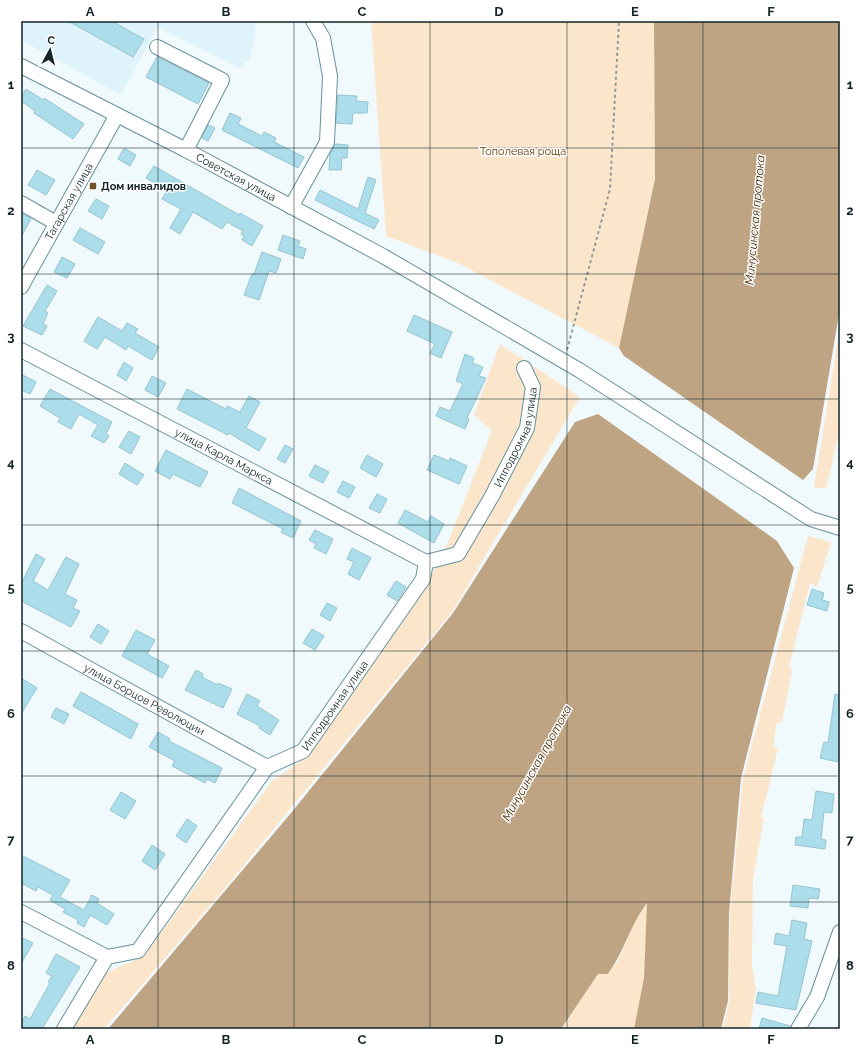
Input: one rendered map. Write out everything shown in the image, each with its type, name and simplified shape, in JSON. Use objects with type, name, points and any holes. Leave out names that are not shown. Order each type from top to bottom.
[{"type":"street","points":[[291,207],[326,142],[330,76],[323,38],[313,21]]},
{"type":"street","points":[[157,47],[222,80],[186,150]]},
{"type":"street","name":"Советская улица","points":[[21,66],[186,150],[383,256],[447,295],[488,316],[579,370],[811,518],[840,528]]},
{"type":"street","name":"Тагарская улица","points":[[21,287],[117,115]]},
{"type":"street","points":[[21,203],[56,223]]},
{"type":"street","name":"улица Карла Маркса","points":[[21,350],[426,562]]},
{"type":"street","name":"Ипподромная улица","points":[[267,767],[304,752],[423,579],[426,562],[458,554],[492,496],[527,428],[533,387],[524,368]]},
{"type":"street","name":"улица Борцов Революции","points":[[21,631],[267,767]]},
{"type":"street","points":[[21,912],[107,957],[138,951],[267,767]]},
{"type":"street","points":[[798,1029],[817,997],[840,933]]},
{"type":"street","points":[[64,1029],[107,957]]},
{"type":"path","points":[[564,362],[610,189],[619,21]]},
{"type":"shaded area","points":[[21,21],[254,21],[256,32],[249,61],[245,62],[241,69],[157,27],[121,95],[21,40]]},
{"type":"green space","name":"Тополевая роща","points":[[371,21],[654,21],[655,179],[619,348],[458,263],[386,236]]},
{"type":"green space","points":[[840,326],[840,428],[826,489],[814,487]]},
{"type":"green space","points":[[500,344],[580,397],[452,612],[221,893],[104,1029],[61,1029],[101,975],[144,956],[272,781],[300,762],[421,595],[446,547],[492,430],[474,415]]},
{"type":"green space","points":[[808,536],[831,542],[817,587],[810,583],[789,667],[792,671],[782,722],[777,722],[773,747],[778,748],[761,818],[764,818],[753,880],[752,965],[756,988],[750,1029],[723,1029],[729,1002],[730,913],[743,778]]},
{"type":"green space","points":[[648,903],[644,978],[634,1029],[561,1029],[598,974],[608,974],[618,961],[634,922]]},
{"type":"water","name":"Минусинская протока","points":[[654,21],[840,21],[840,308],[813,469],[803,480],[624,356],[619,348],[655,179]]},
{"type":"water","name":"Минусинская протока","points":[[598,414],[777,541],[794,568],[741,778],[729,913],[728,1001],[721,1029],[634,1029],[644,978],[647,903],[636,920],[614,966],[608,974],[598,974],[561,1029],[108,1029],[291,813],[453,613],[575,422]]},
{"type":"building","points":[[68,21],[111,21],[144,39],[133,57]]},
{"type":"building","points":[[157,57],[209,83],[198,104],[146,77]]},
{"type":"building","points":[[26,89],[43,100],[44,98],[84,124],[73,139],[34,113],[35,111],[21,101],[21,97]]},
{"type":"building","points":[[338,95],[357,96],[356,101],[368,102],[367,113],[353,113],[352,124],[336,123]]},
{"type":"building","points":[[230,113],[241,118],[238,124],[262,136],[264,132],[276,138],[274,142],[304,157],[298,168],[222,130]]},
{"type":"building","points":[[208,125],[215,128],[208,141],[202,138]]},
{"type":"building","points":[[335,144],[348,145],[347,158],[342,158],[341,170],[329,170],[330,154]]},
{"type":"building","points":[[124,148],[136,155],[130,166],[118,159]]},
{"type":"building","points":[[154,166],[239,215],[240,213],[263,226],[252,246],[242,240],[244,236],[241,234],[243,231],[227,222],[222,229],[193,212],[180,234],[170,228],[181,209],[162,199],[167,190],[146,178]]},
{"type":"building","points":[[37,170],[55,180],[46,195],[28,185]]},
{"type":"building","points":[[368,177],[376,180],[365,213],[379,220],[374,229],[315,200],[320,190],[358,209]]},
{"type":"building","points":[[96,199],[109,206],[102,219],[88,211]]},
{"type":"building","points":[[21,213],[31,219],[21,237]]},
{"type":"building","points":[[80,228],[105,242],[98,254],[73,240]]},
{"type":"building","points":[[283,235],[300,241],[298,246],[306,249],[303,259],[278,250]]},
{"type":"building","points":[[262,252],[281,259],[276,273],[269,271],[259,300],[244,295]]},
{"type":"building","points":[[62,257],[75,264],[67,278],[54,272]]},
{"type":"building","points":[[47,285],[57,291],[45,311],[48,313],[43,324],[47,326],[42,335],[23,326]]},
{"type":"building","points":[[414,315],[452,332],[441,358],[430,353],[435,344],[407,331]]},
{"type":"building","points":[[98,317],[122,331],[127,323],[138,329],[135,333],[159,347],[152,360],[128,346],[126,350],[105,337],[97,349],[84,341]]},
{"type":"building","points":[[465,354],[474,358],[472,363],[483,367],[479,376],[486,378],[467,418],[469,419],[465,429],[436,416],[440,407],[450,411],[463,384],[456,381]]},
{"type":"building","points":[[124,362],[133,368],[126,381],[117,375]]},
{"type":"building","points":[[21,374],[36,382],[30,394],[21,390]]},
{"type":"building","points":[[152,376],[166,383],[158,397],[145,390]]},
{"type":"building","points":[[50,389],[112,422],[106,434],[109,436],[104,443],[91,436],[98,425],[79,414],[71,429],[58,422],[60,418],[40,406]]},
{"type":"building","points":[[187,389],[226,409],[227,406],[240,412],[249,396],[260,402],[246,428],[266,439],[259,451],[229,433],[228,435],[177,409]]},
{"type":"building","points":[[129,431],[140,437],[131,454],[119,447]]},
{"type":"building","points":[[285,445],[293,449],[285,463],[277,459]]},
{"type":"building","points":[[166,450],[208,472],[200,487],[173,474],[170,479],[155,471]]},
{"type":"building","points":[[367,455],[383,464],[376,477],[360,468]]},
{"type":"building","points":[[434,455],[449,461],[450,458],[467,466],[459,484],[427,470]]},
{"type":"building","points":[[125,463],[144,475],[137,485],[119,474]]},
{"type":"building","points":[[315,465],[329,472],[323,483],[309,476]]},
{"type":"building","points":[[343,481],[355,487],[349,498],[337,492]]},
{"type":"building","points":[[239,488],[301,521],[293,538],[281,532],[283,529],[232,503]]},
{"type":"building","points":[[377,494],[387,499],[380,513],[369,508]]},
{"type":"building","points":[[405,510],[428,522],[431,516],[444,524],[434,543],[398,523]]},
{"type":"building","points":[[315,530],[333,539],[326,554],[314,548],[316,544],[309,540]]},
{"type":"building","points":[[352,548],[371,558],[359,580],[348,574],[354,562],[347,559]]},
{"type":"building","points":[[36,554],[45,559],[33,581],[48,590],[66,557],[79,564],[65,594],[77,600],[73,608],[80,611],[71,627],[21,601],[21,584]]},
{"type":"building","points":[[396,581],[406,587],[397,601],[387,595]]},
{"type":"building","points":[[812,589],[824,593],[822,600],[829,602],[827,611],[807,605]]},
{"type":"building","points":[[327,603],[337,608],[330,621],[320,615]]},
{"type":"building","points":[[98,624],[109,631],[101,644],[90,637]]},
{"type":"building","points":[[312,629],[324,636],[315,650],[303,643]]},
{"type":"building","points":[[136,630],[155,640],[147,654],[169,666],[162,678],[122,656]]},
{"type":"building","points":[[196,670],[203,674],[202,677],[217,685],[218,683],[232,689],[223,708],[185,690]]},
{"type":"building","points":[[21,678],[37,688],[21,714]]},
{"type":"building","points":[[81,692],[138,724],[131,739],[73,706]]},
{"type":"building","points":[[247,694],[260,701],[257,706],[279,720],[270,735],[259,728],[260,726],[237,714]]},
{"type":"building","points":[[835,694],[840,695],[840,755],[838,762],[820,758],[824,742],[828,743]]},
{"type":"building","points":[[56,708],[69,714],[64,724],[51,717]]},
{"type":"building","points":[[158,732],[170,739],[169,741],[222,768],[215,783],[207,779],[205,783],[172,766],[175,761],[149,747]]},
{"type":"building","points":[[816,791],[834,794],[832,813],[824,812],[821,839],[826,840],[825,849],[795,845],[796,837],[802,837],[804,819],[812,820]]},
{"type":"building","points":[[121,792],[136,801],[125,819],[110,810]]},
{"type":"building","points":[[187,819],[197,826],[186,843],[176,836]]},
{"type":"building","points":[[152,845],[165,854],[155,870],[142,861]]},
{"type":"building","points":[[21,855],[70,880],[60,897],[84,910],[92,895],[99,899],[97,903],[114,914],[107,925],[90,915],[84,927],[77,923],[78,920],[63,912],[65,909],[50,900],[53,895],[38,887],[36,891],[21,883]]},
{"type":"building","points":[[793,885],[820,889],[818,899],[809,898],[808,908],[790,906]]},
{"type":"building","points":[[792,920],[807,923],[804,939],[812,941],[796,1010],[756,1003],[758,992],[778,996],[787,946],[774,944],[776,933],[789,936]]},
{"type":"building","points":[[21,937],[33,943],[21,964]]},
{"type":"building","points":[[56,954],[80,967],[42,1029],[21,1029],[21,1023],[25,1016],[30,1019],[50,983],[48,982],[52,976],[46,973]]},
{"type":"building","points":[[762,1018],[790,1026],[790,1029],[759,1029]]},
{"type":"place","name":"Дом инвалидов","points":[[93,186]]}]
